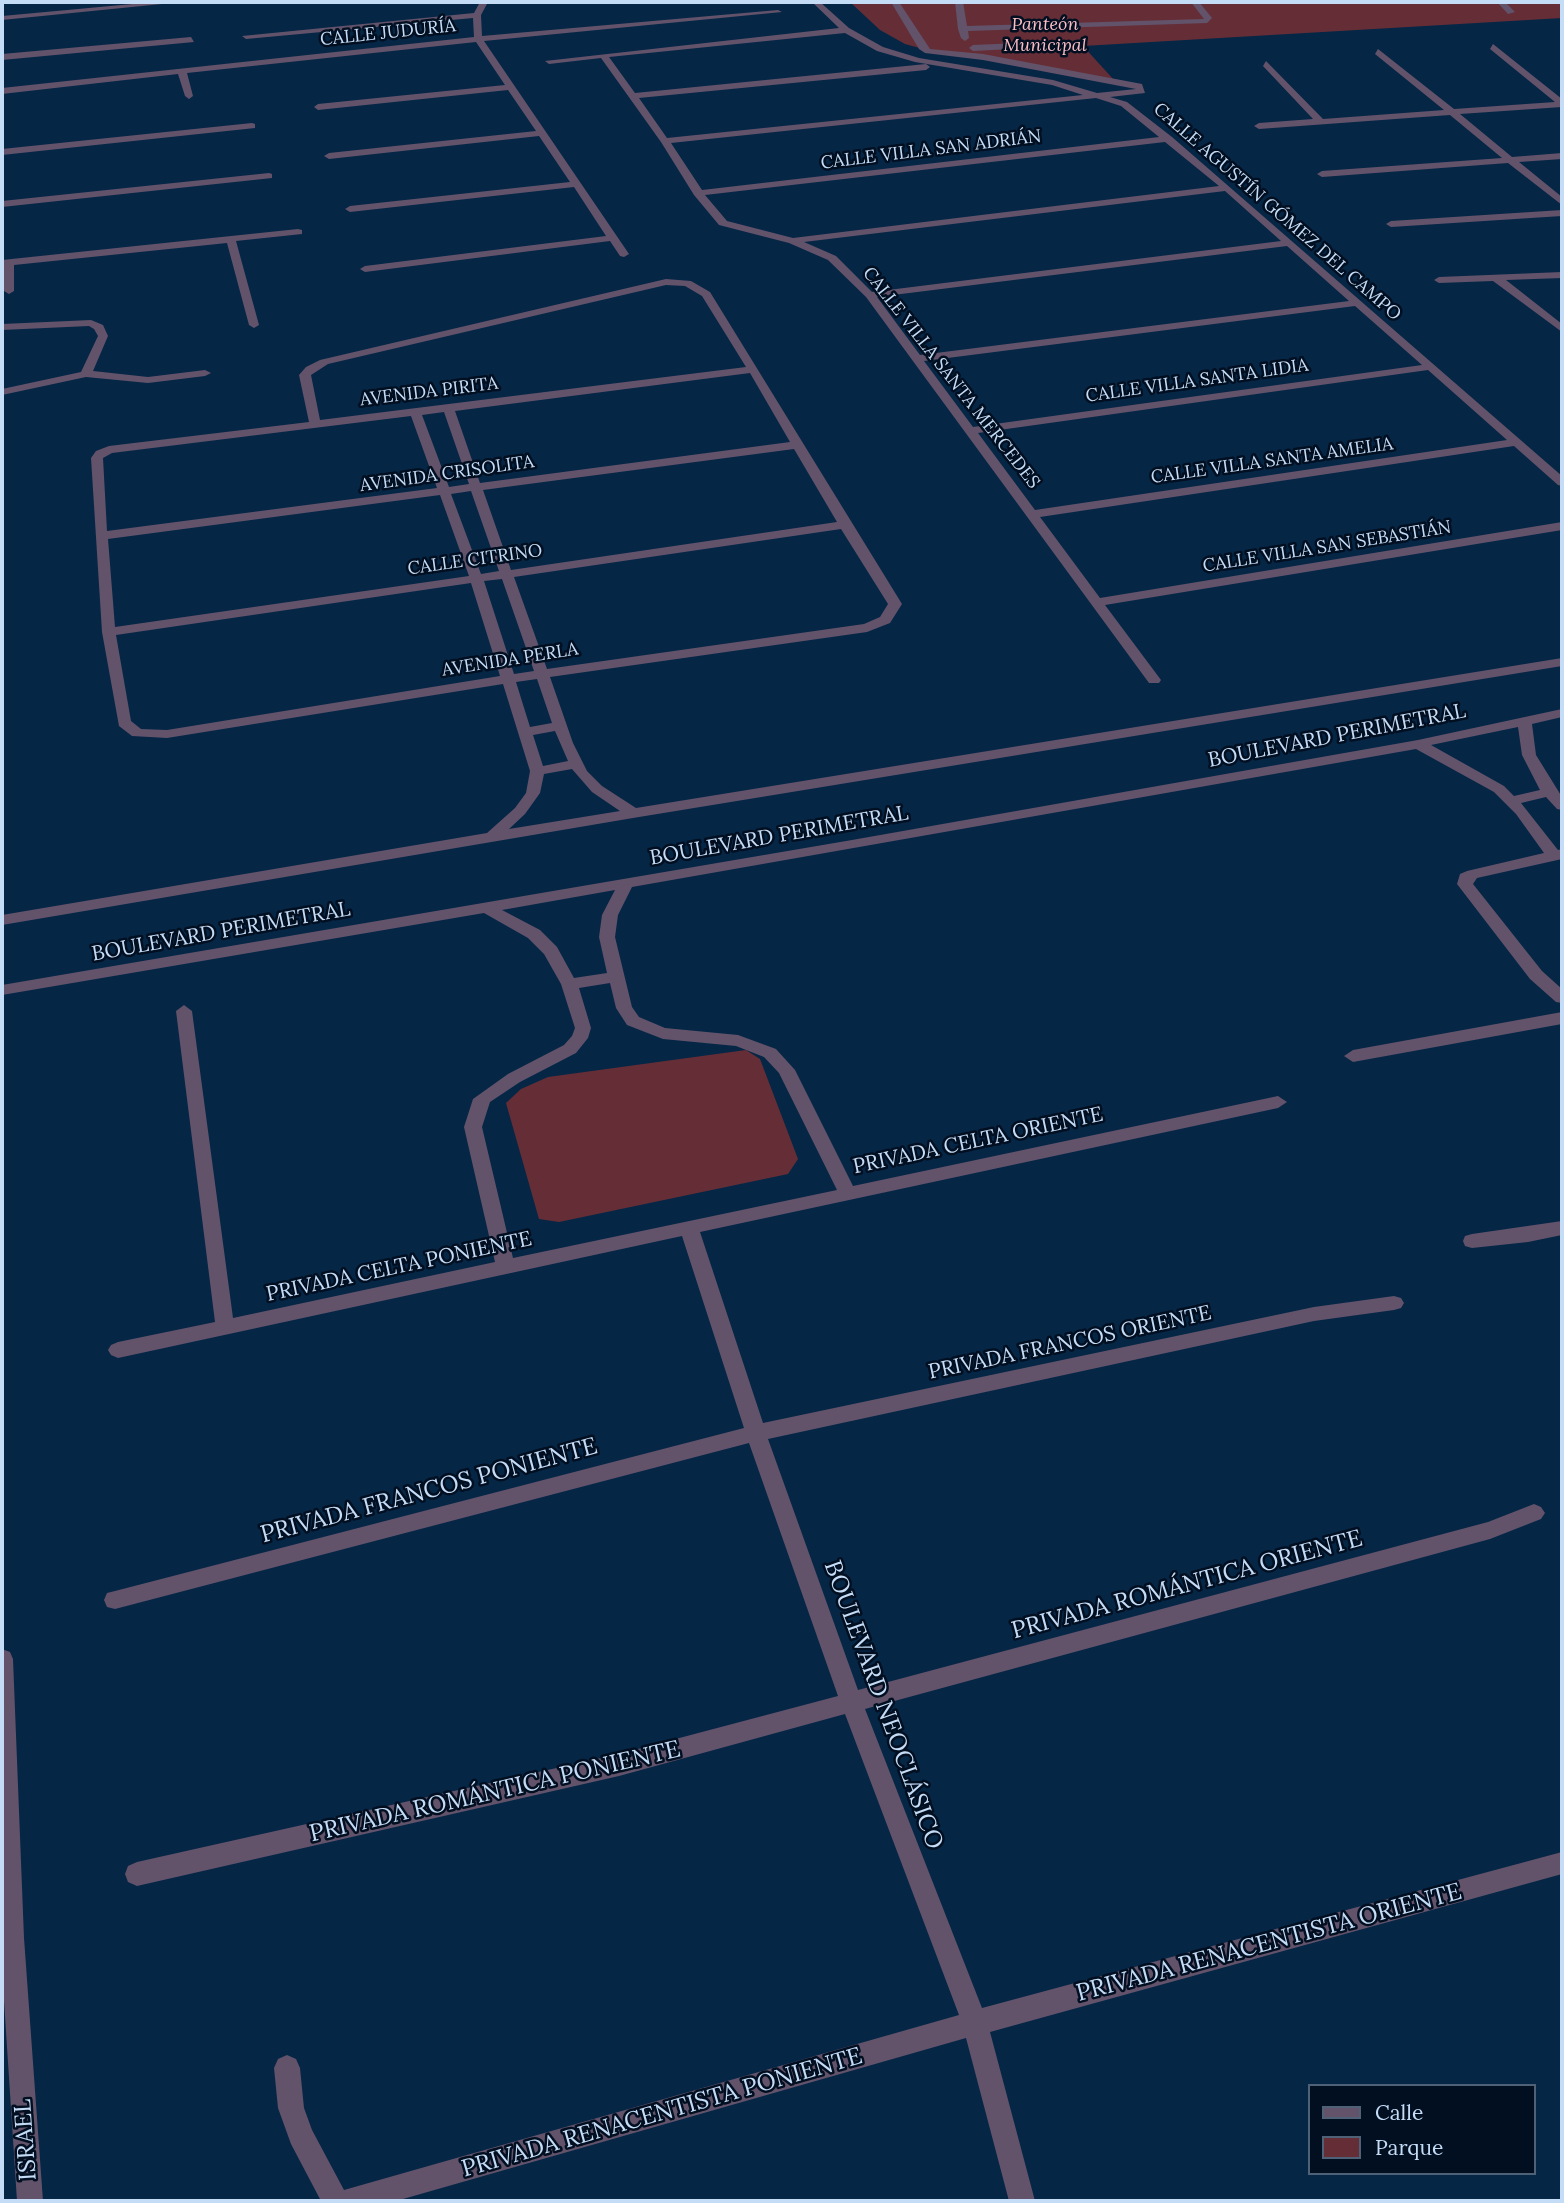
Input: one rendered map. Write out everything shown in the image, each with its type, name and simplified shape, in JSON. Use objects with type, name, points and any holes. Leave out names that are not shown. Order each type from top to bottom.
[{"type":"street","points":[[2,18],[178,2]]},
{"type":"street","points":[[484,2],[477,15],[478,39],[624,254]]},
{"type":"street","name":"CALLE AGUSTÍN GÓMEZ DEL CAMPO","points":[[816,2],[846,30],[880,49],[918,60],[1053,83],[1106,96],[1124,104],[1227,188],[1562,482]]},
{"type":"street","points":[[666,141],[1106,96],[1140,92],[1142,89],[969,52],[923,49],[895,2]]},
{"type":"street","points":[[959,2],[962,29],[969,52]]},
{"type":"street","points":[[962,29],[1207,21],[1208,18],[1195,2]]},
{"type":"street","points":[[1501,2],[1511,12]]},
{"type":"street","name":"CALLE JUDURÍA","points":[[2,91],[478,39],[778,12]]},
{"type":"street","points":[[246,36],[477,15]]},
{"type":"street","points":[[549,61],[846,30]]},
{"type":"street","points":[[2,57],[191,40]]},
{"type":"street","points":[[969,52],[1067,44]]},
{"type":"street","points":[[1493,47],[1562,104]]},
{"type":"street","points":[[1378,52],[1562,202]]},
{"type":"street","name":"CALLE VILLA SANTA MERCEDES","points":[[603,55],[666,141],[697,193],[723,223],[793,241],[832,257],[870,295],[1154,680]]},
{"type":"street","points":[[1266,64],[1321,121]]},
{"type":"street","points":[[633,96],[950,65]]},
{"type":"street","points":[[182,72],[190,96]]},
{"type":"street","points":[[318,107],[512,87]]},
{"type":"street","points":[[1259,126],[1562,104]]},
{"type":"street","points":[[2,152],[252,126]]},
{"type":"street","points":[[329,156],[541,133]]},
{"type":"street","name":"CALLE VILLA SAN ADRIÁN","points":[[697,193],[1169,139]]},
{"type":"street","points":[[1322,174],[1562,156]]},
{"type":"street","points":[[2,204],[269,176]]},
{"type":"street","points":[[350,209],[576,184]]},
{"type":"street","points":[[793,241],[1227,188]]},
{"type":"street","points":[[1391,224],[1562,213]]},
{"type":"street","points":[[9,291],[5,262],[298,232]]},
{"type":"street","points":[[365,269],[611,238]]},
{"type":"street","points":[[231,240],[254,325]]},
{"type":"street","points":[[870,295],[1288,243]]},
{"type":"street","points":[[1439,279],[1562,275]]},
{"type":"street","points":[[1495,277],[1562,329]]},
{"type":"street","points":[[315,424],[305,375],[310,369],[324,362],[666,282],[687,283],[706,294],[845,525]]},
{"type":"street","points":[[915,359],[1356,303]]},
{"type":"street","points":[[2,327],[76,321],[99,327],[103,336],[86,374]]},
{"type":"street","name":"CALLE VILLA SANTA LIDIA","points":[[970,431],[1429,367]]},
{"type":"street","name":"AVENIDA PIRITA","points":[[101,536],[97,458],[109,450],[753,369]]},
{"type":"street","points":[[2,392],[86,374],[148,380],[205,373]]},
{"type":"street","points":[[448,408],[542,674],[581,773],[597,789],[633,813]]},
{"type":"street","points":[[415,412],[476,577],[506,680],[537,771],[533,793],[520,811],[491,838]]},
{"type":"street","name":"CALLE VILLA SANTA AMELIA","points":[[1034,514],[1515,442]]},
{"type":"street","name":"AVENIDA CRISOLITA","points":[[101,536],[797,445]]},
{"type":"street","name":"CALLE CITRINO","points":[[109,632],[845,525]]},
{"type":"street","name":"AVENIDA PERLA","points":[[109,632],[124,723],[137,733],[167,734],[542,674],[867,628],[885,620],[895,604],[845,525]]},
{"type":"street","name":"CALLE VILLA SAN SEBASTIÁN","points":[[1098,602],[1562,526]]},
{"type":"street","points":[[101,536],[109,632]]},
{"type":"street","name":"BOULEVARD PERIMETRAL","points":[[2,920],[633,813],[1562,662]]},
{"type":"street","name":"BOULEVARD PERIMETRAL","points":[[2,990],[487,908],[1418,744],[1562,713]]},
{"type":"street","points":[[1524,720],[1530,755],[1549,792],[1562,806]]},
{"type":"street","points":[[524,732],[561,726]]},
{"type":"street","points":[[1418,744],[1499,789],[1558,855],[1466,877],[1465,884],[1529,966],[1562,998]]},
{"type":"street","points":[[537,771],[577,764]]},
{"type":"street","points":[[1511,800],[1549,792]]},
{"type":"street","points":[[625,884],[610,915],[607,937],[624,1008],[633,1021],[663,1033],[738,1041],[770,1054],[786,1070],[847,1192]]},
{"type":"street","points":[[487,908],[534,934],[551,951],[569,984],[583,1028],[580,1038],[570,1049],[514,1078],[482,1099],[473,1127],[506,1267]]},
{"type":"street","points":[[569,984],[616,977]]},
{"type":"street","points":[[184,1011],[225,1327]]},
{"type":"street","points":[[1353,1056],[1562,1018]]},
{"type":"street","name":"PRIVADA CELTA ORIENTE","points":[[689,1228],[1278,1101]]},
{"type":"street","name":"PRIVADA CELTA PONIENTE","points":[[118,1350],[689,1228]]},
{"type":"street","name":"BOULEVARD NEOCLÁSICO","points":[[689,1228],[756,1433],[852,1704],[975,2024],[1022,2201]]},
{"type":"street","points":[[1472,1241],[1528,1236],[1562,1228]]},
{"type":"street","name":"PRIVADA FRANCOS ORIENTE","points":[[756,1433],[1314,1314],[1394,1303]]},
{"type":"street","name":"PRIVADA FRANCOS PONIENTE","points":[[115,1600],[756,1433]]},
{"type":"street","name":"PRIVADA ROMÁNTICA ORIENTE","points":[[852,1704],[1490,1530],[1534,1513]]},
{"type":"street","name":"ISRAEL","points":[[2,1659],[12,1938],[30,2201]]},
{"type":"street","name":"PRIVADA ROMÁNTICA PONIENTE","points":[[137,1874],[606,1768],[852,1704]]},
{"type":"street","name":"PRIVADA RENACENTISTA ORIENTE","points":[[975,2024],[1562,1863]]},
{"type":"street","name":"PRIVADA RENACENTISTA PONIENTE","points":[[350,2201],[975,2024]]},
{"type":"street","points":[[287,2068],[291,2108],[300,2134],[320,2176],[337,2201]]},
{"type":"green space","name":"Panteón Municipal","points":[[850,2],[1562,2],[1562,18],[1083,46],[1114,80],[927,50],[905,44],[880,30]]},
{"type":"green space","points":[[746,1050],[760,1059],[798,1159],[788,1174],[559,1222],[539,1219],[506,1103],[521,1089],[548,1077]]}]
